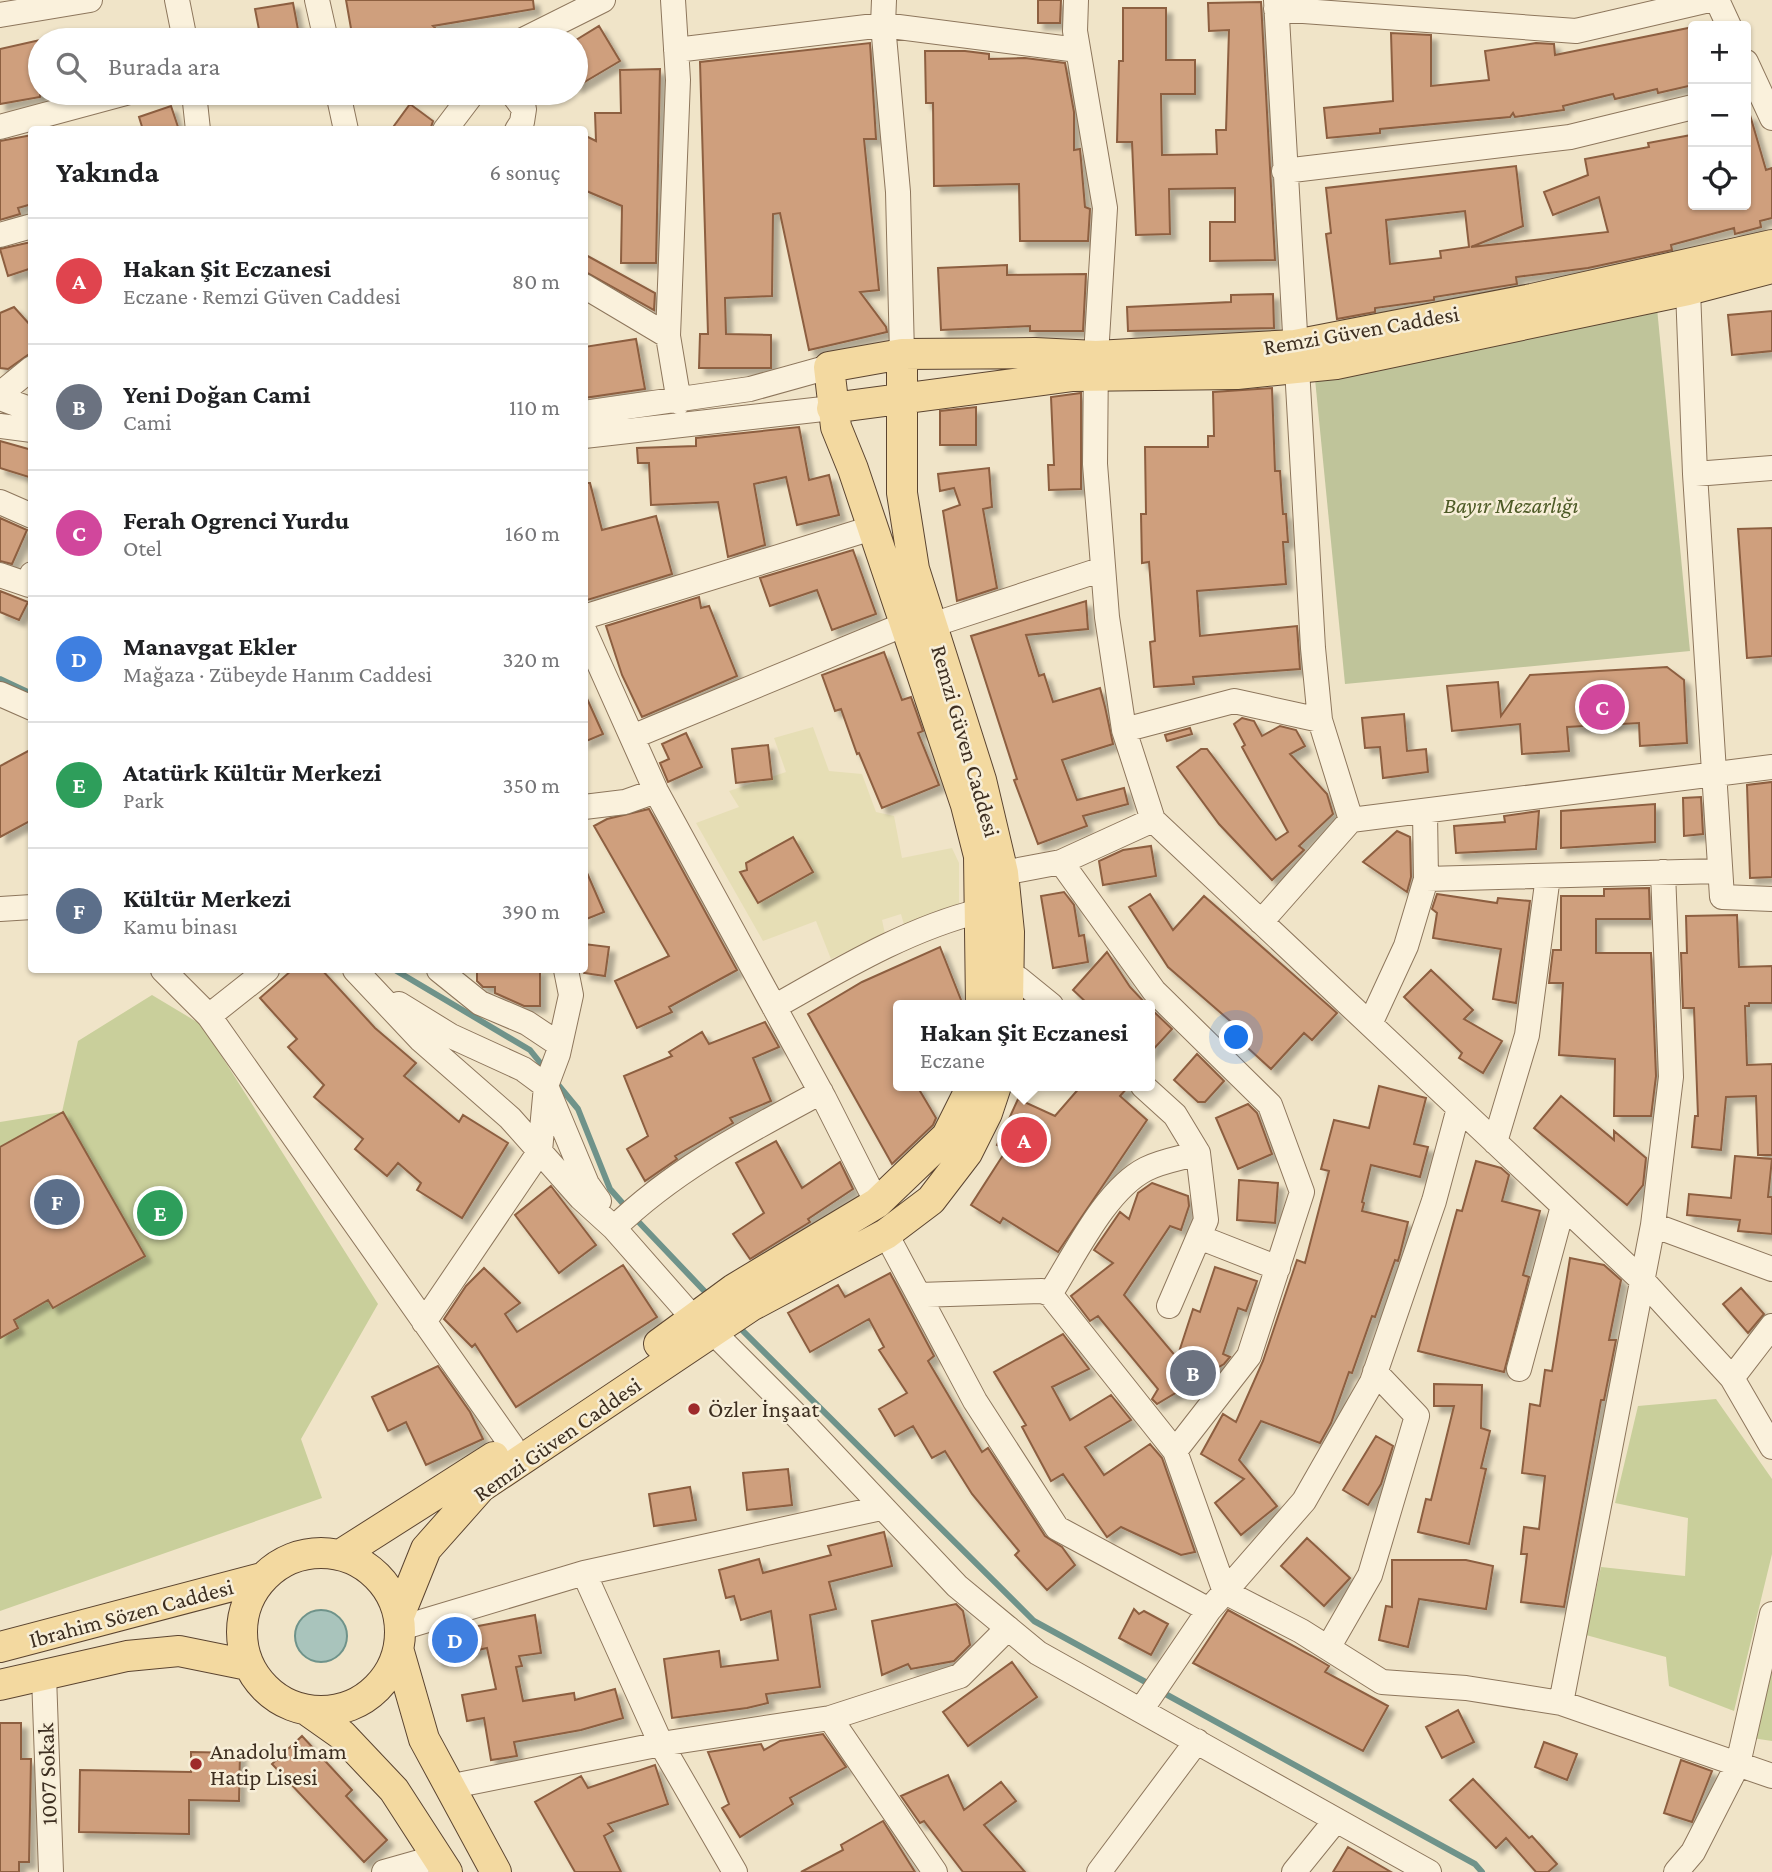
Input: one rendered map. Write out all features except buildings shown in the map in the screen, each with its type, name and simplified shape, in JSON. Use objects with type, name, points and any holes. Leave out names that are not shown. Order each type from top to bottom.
[{"type":"main road","name":"Remzi Güven Caddesi","points":[[1008,1000],[1003,873],[981,780],[918,625],[872,528],[836,428],[829,367],[902,354],[1035,353],[1096,366],[1237,374],[1296,356],[1532,299],[1772,245]]},
{"type":"main road","name":"Remzi Güven Caddesi","points":[[1296,356],[1336,364],[1688,290],[1772,268]]},
{"type":"main road","name":"Remzi Güven Caddesi","points":[[902,354],[902,493],[914,569],[918,625],[979,856],[981,1000]]},
{"type":"main road","name":"Remzi Güven Caddesi","points":[[832,408],[1096,366]]},
{"type":"main road","points":[[709,1321],[877,1203],[947,1136],[970,1091]]},
{"type":"main road","points":[[742,1298],[886,1234],[931,1200],[967,1153],[987,1113],[994,1091]]},
{"type":"main road","name":"Remzi Güven Caddesi","points":[[340,1555],[709,1321]]},
{"type":"main road","name":"Remzi Güven Caddesi","points":[[400,1632],[426,1549],[481,1487],[709,1321]]},
{"type":"main road","points":[[400,1632],[390,1674],[375,1692],[355,1705],[332,1712],[308,1711],[283,1703],[262,1687],[248,1665],[243,1647],[243,1620],[251,1593],[262,1578],[279,1565],[298,1556],[319,1553],[340,1555],[359,1562],[376,1574],[389,1590],[400,1632],[424,1738],[496,1872]]},
{"type":"main road","name":"Ibrahim Sözen Caddesi","points":[[0,1647],[262,1578]]},
{"type":"main road","name":"Ibrahim Sözen Caddesi","points":[[0,1685],[127,1656],[179,1651],[248,1665]]},
{"type":"main road","points":[[308,1711],[342,1735],[394,1790],[442,1865]]},
{"type":"street","points":[[0,15],[90,0]]},
{"type":"street","points":[[177,0],[183,28]]},
{"type":"street","points":[[317,0],[323,28]]},
{"type":"street","points":[[547,28],[603,0]]},
{"type":"street","points":[[673,0],[678,80],[668,336],[679,402]]},
{"type":"street","points":[[884,0],[883,25],[898,191],[902,354]]},
{"type":"street","points":[[1076,0],[1078,50],[1105,208],[1096,366],[1095,464],[1107,617],[1124,730],[1153,820],[1645,1283],[1731,1378],[1772,1447]]},
{"type":"street","points":[[1351,820],[1320,720],[1312,648],[1276,4],[1576,31],[1709,0]]},
{"type":"street","points":[[1717,0],[1727,21]]},
{"type":"street","points":[[676,50],[883,25],[1078,50]]},
{"type":"street","points":[[1751,73],[1772,118]]},
{"type":"street","points":[[0,127],[82,105]]},
{"type":"street","points":[[195,105],[198,126]]},
{"type":"street","points":[[341,105],[345,126]]},
{"type":"street","points":[[448,126],[464,105]]},
{"type":"street","points":[[520,126],[524,108],[522,105]]},
{"type":"street","points":[[1284,171],[1570,137],[1688,108]]},
{"type":"street","points":[[0,235],[28,227]]},
{"type":"street","points":[[588,288],[668,336]]},
{"type":"street","points":[[1688,290],[1695,474],[1717,776],[1722,897],[1772,899]]},
{"type":"street","points":[[588,413],[679,402],[750,389],[829,367]]},
{"type":"street","points":[[28,372],[0,396],[28,408]]},
{"type":"street","points":[[588,436],[832,408]]},
{"type":"street","points":[[0,426],[28,430]]},
{"type":"street","points":[[1695,474],[1772,468]]},
{"type":"street","points":[[0,502],[28,514]]},
{"type":"street","points":[[588,616],[872,528]]},
{"type":"street","points":[[632,737],[918,625],[1103,569]]},
{"type":"street","points":[[0,575],[28,581]]},
{"type":"street","points":[[588,639],[656,791],[821,1092],[877,1203]]},
{"type":"street","points":[[0,694],[28,706]]},
{"type":"street","points":[[1124,730],[1234,701],[1320,720]]},
{"type":"street","points":[[1261,922],[1351,820],[1772,767]]},
{"type":"street","points":[[588,807],[625,802],[656,791]]},
{"type":"street","points":[[1370,1024],[1406,946],[1426,879],[1425,811]]},
{"type":"street","points":[[1003,873],[1061,862],[1153,820]]},
{"type":"street","points":[[1061,862],[1154,991],[1269,1105],[1302,1192],[1249,1356],[1175,1451]]},
{"type":"street","points":[[1426,879],[1719,871]]},
{"type":"street","points":[[1561,1703],[1645,1283],[1653,1226],[1671,1077],[1663,872]]},
{"type":"street","points":[[1495,1142],[1527,1035],[1548,876]]},
{"type":"street","points":[[0,909],[28,907]]},
{"type":"street","points":[[774,1007],[865,957],[946,919],[980,911]]},
{"type":"street","points":[[166,973],[209,1016],[512,1446]]},
{"type":"street","points":[[209,1016],[263,973]]},
{"type":"street","points":[[443,973],[480,1003],[527,1023],[559,1049]]},
{"type":"street","points":[[424,1321],[540,1151],[547,1084],[559,1049],[571,995],[567,973]]},
{"type":"street","points":[[1008,975],[1018,979],[1045,1000]]},
{"type":"street","points":[[363,978],[452,1036],[523,1069],[547,1084],[587,1184],[608,1212],[613,1225]]},
{"type":"street","points":[[363,978],[421,1040],[510,1118],[709,1321],[881,1508],[957,1586],[1038,1653],[1145,1703],[1197,1741],[1429,1872]]},
{"type":"street","points":[[1149,1091],[1175,1115],[1198,1153],[1206,1220],[1169,1306]]},
{"type":"street","points":[[613,1225],[706,1154],[821,1092]]},
{"type":"street","points":[[1145,1703],[1166,1669],[1217,1601],[1304,1501],[1375,1372],[1434,1201],[1459,1108]]},
{"type":"street","points":[[1050,1294],[1107,1205],[1130,1179],[1148,1168],[1198,1153]]},
{"type":"street","points":[[1519,1369],[1563,1206]]},
{"type":"street","points":[[1653,1226],[1772,1269]]},
{"type":"street","points":[[886,1234],[975,1401],[1057,1528],[1328,1648],[1382,1682],[1466,1688],[1561,1703],[1772,1776]]},
{"type":"street","points":[[1199,1237],[1278,1268]]},
{"type":"street","points":[[919,1295],[1042,1291],[1050,1294],[1175,1451],[1217,1601]]},
{"type":"street","points":[[1731,1378],[1772,1326]]},
{"type":"street","points":[[1328,1648],[1370,1575],[1417,1416],[1375,1372]]},
{"type":"street","points":[[400,1632],[584,1573],[881,1508]]},
{"type":"street","points":[[584,1573],[661,1744],[735,1872]]},
{"type":"street","points":[[1676,1872],[1693,1852],[1738,1764],[1772,1614]]},
{"type":"street","points":[[448,1787],[661,1744],[830,1718],[960,1676],[1008,1628]]},
{"type":"street","name":"1007 Sokak","points":[[44,1676],[51,1872]]},
{"type":"street","points":[[830,1718],[935,1872]]},
{"type":"street","points":[[1099,1872],[1197,1741]]},
{"type":"street","points":[[1294,1872],[1336,1820]]},
{"type":"street","points":[[384,1872],[442,1865]]},
{"type":"shaded area","points":[[813,727],[829,771],[862,774],[876,812],[894,816],[902,858],[952,848],[959,863],[959,904],[904,925],[901,914],[882,920],[885,934],[831,959],[816,921],[763,941],[696,823],[739,807],[729,791],[786,772],[774,738]]},
{"type":"green space","name":"Bayır Mezarlığı","points":[[1657,308],[1690,651],[1345,684],[1315,379]]},
{"type":"green space","points":[[152,995],[202,1025],[378,1304],[301,1439],[322,1498],[0,1611],[0,1122],[62,1112],[78,1041]]},
{"type":"green space","points":[[1716,1399],[1772,1479],[1772,1554],[1734,1711],[1669,1686],[1666,1657],[1586,1635],[1601,1567],[1685,1576],[1688,1518],[1615,1503],[1638,1406]]},
{"type":"green space","points":[[1772,1653],[1772,1741],[1752,1738]]},
{"type":"water","points":[[321,1610],[340,1617],[347,1636],[340,1655],[321,1662],[302,1655],[295,1636],[302,1617]]},
{"type":"waterway","points":[[0,679],[28,692]]},
{"type":"waterway","points":[[400,973],[530,1050],[546,1070]]},
{"type":"waterway","points":[[555,1081],[578,1109],[610,1189],[626,1207]]},
{"type":"waterway","points":[[633,1216],[710,1297]]},
{"type":"waterway","points":[[737,1325],[1034,1621],[1151,1685]]},
{"type":"waterway","points":[[1160,1691],[1475,1864],[1482,1872]]},
{"type":"place","name":"Ferah Ogrenci Yurdu","points":[[1602,707]]},
{"type":"place","name":"Hakan Şit Eczanesi","points":[[1024,1140]]},
{"type":"place","name":"Kültür Merkezi","points":[[57,1202]]},
{"type":"place","name":"Atatürk Kültür Merkezi","points":[[160,1213]]},
{"type":"place","name":"Yeni Doğan Cami","points":[[1193,1373]]},
{"type":"place","name":"Özler İnşaat","points":[[694,1409]]},
{"type":"place","name":"Manavgat Ekler","points":[[455,1640]]},
{"type":"place","name":"Anadolu İmam Hatip Lisesi","points":[[196,1764]]}]
